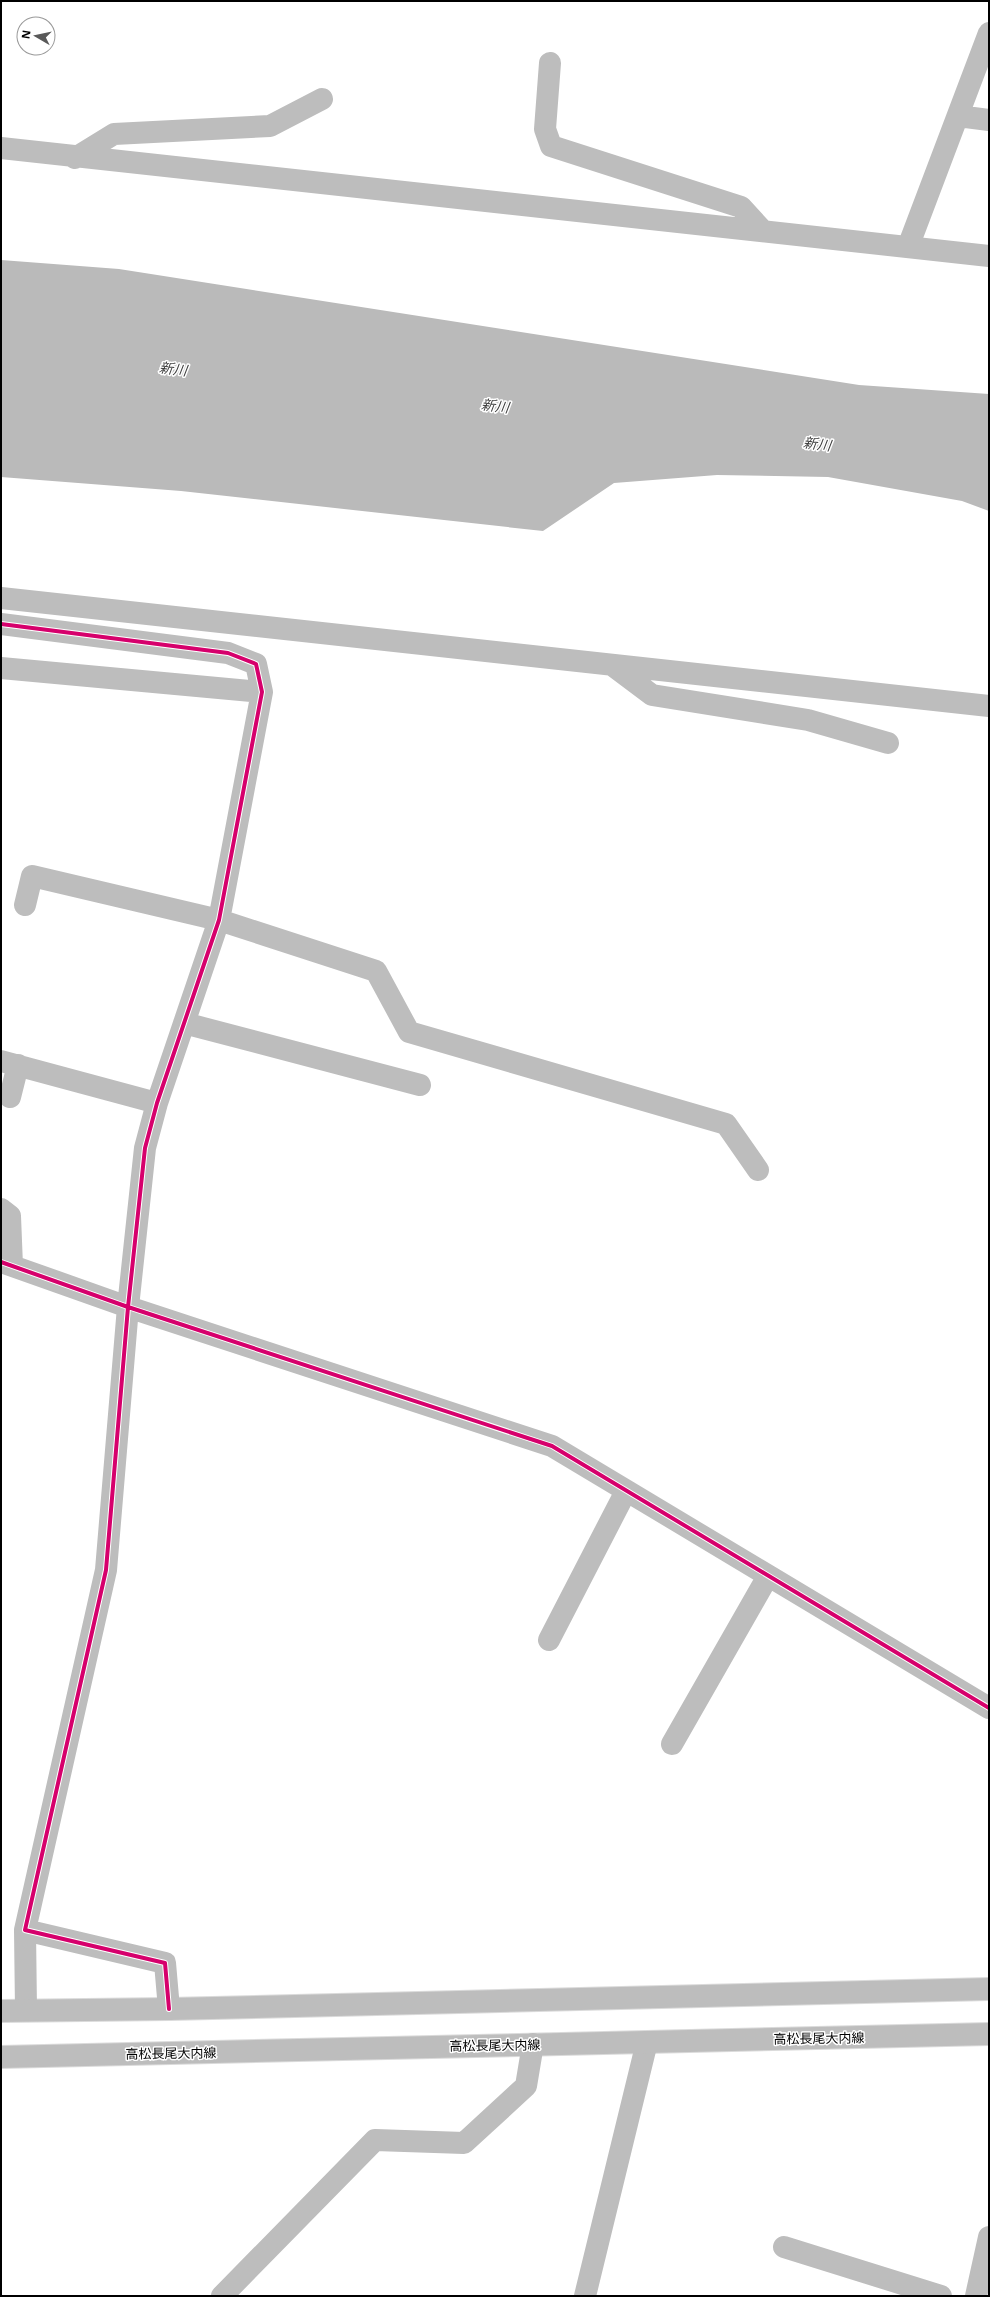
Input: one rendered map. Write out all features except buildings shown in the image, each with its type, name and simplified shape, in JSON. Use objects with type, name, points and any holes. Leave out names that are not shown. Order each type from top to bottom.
[{"type":"street","points":[[908,247],[989,33]]},
{"type":"street","points":[[550,63],[545,130],[551,146],[742,207],[763,232]]},
{"type":"street","points":[[75,158],[114,134],[270,126],[322,99]]},
{"type":"street","points":[[958,116],[989,120]]},
{"type":"street","points":[[1,148],[75,158],[989,256]]},
{"type":"street","points":[[1,598],[989,706]]},
{"type":"street","points":[[1,624],[228,653],[256,664],[262,692],[219,920],[157,1103],[145,1148],[128,1307],[106,1570],[25,1930],[26,2010]]},
{"type":"street","points":[[612,665],[652,695],[808,720],[888,743]]},
{"type":"street","points":[[1,668],[262,692]]},
{"type":"street","points":[[25,905],[32,876],[219,920],[376,971],[409,1032],[726,1124],[758,1170]]},
{"type":"street","points":[[184,1023],[420,1085]]},
{"type":"street","points":[[10,1097],[10,1063],[157,1103]]},
{"type":"street","points":[[1,1208],[10,1216],[7,1264],[128,1307],[552,1446],[989,1708]]},
{"type":"street","points":[[549,1640],[626,1491]]},
{"type":"street","points":[[672,1744],[768,1576]]},
{"type":"street","points":[[25,1930],[165,1963],[169,2009]]},
{"type":"street","points":[[1,2011],[169,2009],[989,1989]]},
{"type":"street","name":"高松長尾大内線","points":[[1,2057],[989,2034]]},
{"type":"street","points":[[585,2296],[647,2042]]},
{"type":"street","points":[[222,2296],[375,2140],[464,2143],[526,2086],[533,2044]]},
{"type":"street","points":[[982,2286],[989,2237]]},
{"type":"street","points":[[784,2247],[941,2296]]},
{"type":"water","name":"新川","points":[[1,260],[119,269],[859,385],[989,394],[989,511],[962,501],[828,477],[717,475],[614,483],[543,531],[181,491],[1,477]]},
{"type":"cycle path","points":[[1,624],[228,653],[256,664],[262,692],[219,920],[157,1103],[145,1148],[128,1307],[106,1570],[25,1930],[165,1963],[169,2009]]},
{"type":"cycle path","points":[[1,1262],[128,1307],[552,1446],[989,1708]]}]
